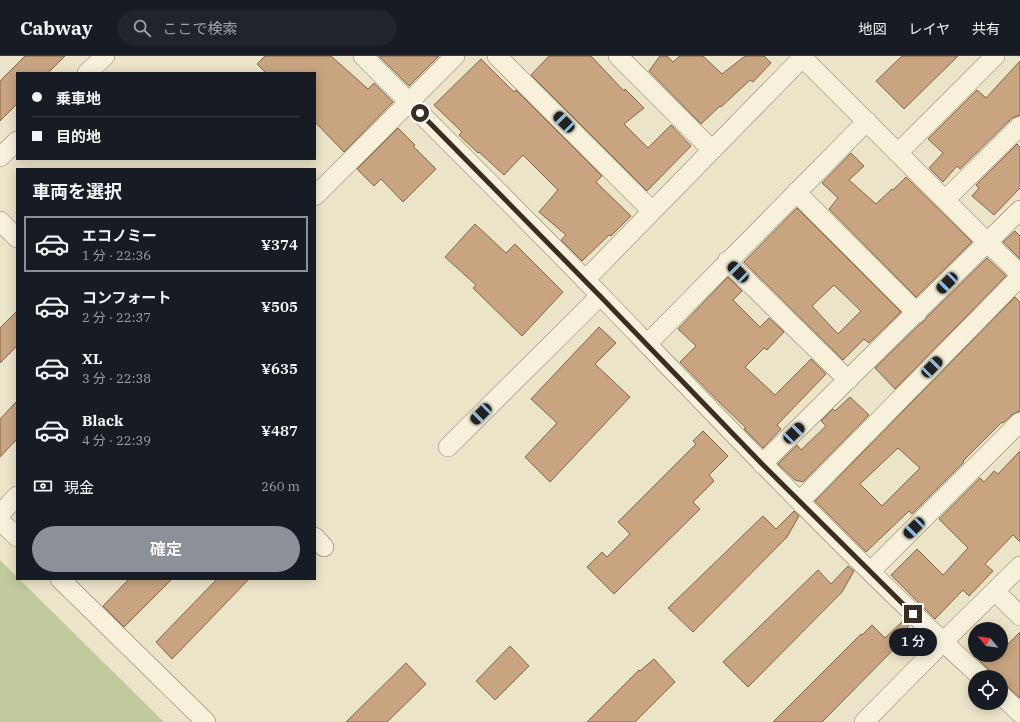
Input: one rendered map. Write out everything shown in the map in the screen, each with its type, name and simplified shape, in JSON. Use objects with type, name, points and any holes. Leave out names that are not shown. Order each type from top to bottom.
[{"type":"street","points":[[88,72],[105,56]]},
{"type":"street","points":[[363,56],[585,280],[762,464],[924,624],[973,670]]},
{"type":"street","points":[[316,195],[455,56]]},
{"type":"street","points":[[497,56],[652,211]]},
{"type":"street","points":[[618,56],[712,150]]},
{"type":"street","points":[[585,280],[803,56],[866,121],[1020,274]]},
{"type":"street","points":[[898,153],[996,56]]},
{"type":"street","points":[[646,344],[866,121]]},
{"type":"street","points":[[945,200],[1020,126]]},
{"type":"street","points":[[0,157],[16,142]]},
{"type":"street","points":[[796,192],[917,313]]},
{"type":"street","points":[[762,464],[1020,210]]},
{"type":"street","points":[[0,221],[16,237]]},
{"type":"street","points":[[727,261],[848,380]]},
{"type":"street","points":[[800,501],[1020,277]]},
{"type":"street","points":[[448,447],[600,296]]},
{"type":"street","points":[[871,571],[1020,422]]},
{"type":"street","points":[[0,514],[16,497]]},
{"type":"street","points":[[0,521],[16,536]]},
{"type":"street","points":[[864,722],[1020,566]]},
{"type":"street","points":[[61,580],[206,722]]},
{"type":"street","points":[[995,591],[1020,616]]},
{"type":"street","points":[[1008,702],[1020,713]]},
{"type":"green space","points":[[0,560],[16,576],[16,580],[20,580],[164,722],[0,722]]},
{"type":"building","points":[[25,56],[65,56],[49,72],[16,72],[16,105],[0,121],[0,81]]},
{"type":"building","points":[[265,56],[331,56],[368,89],[374,83],[393,102],[344,152],[316,123],[316,72],[265,72],[257,64]]},
{"type":"building","points":[[379,56],[439,56],[409,86]]},
{"type":"building","points":[[549,56],[591,56],[624,91],[625,89],[644,108],[624,124],[648,148],[671,125],[691,146],[647,191],[531,75]]},
{"type":"building","points":[[660,56],[667,56],[673,62],[680,56],[703,56],[722,74],[745,56],[764,56],[771,63],[753,82],[750,80],[701,124],[649,71]]},
{"type":"building","points":[[902,56],[958,56],[904,109],[876,81]]},
{"type":"building","points":[[481,59],[514,92],[516,90],[602,176],[596,182],[631,216],[611,236],[609,235],[582,261],[561,240],[566,235],[539,212],[558,190],[523,155],[504,175],[459,135],[462,132],[434,105]]},
{"type":"building","points":[[1020,61],[1020,115],[1012,118],[960,169],[957,166],[943,182],[929,168],[943,153],[928,139],[977,90],[986,98]]},
{"type":"building","points":[[398,128],[415,145],[413,146],[436,169],[403,202],[381,179],[374,186],[357,169]]},
{"type":"building","points":[[1017,144],[1020,147],[1020,188],[994,215],[972,196],[979,188],[976,185]]},
{"type":"building","points":[[851,153],[864,166],[849,180],[876,204],[906,177],[972,242],[916,297],[829,209],[838,198],[822,183]]},
{"type":"building","points":[[797,208],[901,312],[869,343],[864,339],[843,360],[744,262]],"holes":[[[834,285],[861,311],[838,334],[812,306]]]},
{"type":"building","points":[[475,224],[506,253],[515,244],[563,292],[522,336],[473,288],[476,285],[445,257]]},
{"type":"building","points":[[1015,231],[1020,236],[1020,259],[1003,242]]},
{"type":"building","points":[[987,258],[1006,276],[895,389],[875,368]]},
{"type":"building","points":[[728,277],[742,291],[733,300],[760,327],[769,318],[784,332],[767,350],[764,348],[745,367],[775,395],[811,359],[826,374],[777,425],[781,429],[763,448],[744,429],[746,428],[680,362],[696,346],[678,329]]},
{"type":"building","points":[[1015,297],[1020,302],[1020,411],[1013,414],[1003,423],[1002,422],[912,514],[909,511],[866,552],[815,501]],"holes":[[[898,448],[920,468],[882,506],[860,484]]]},
{"type":"building","points":[[16,312],[16,347],[0,363],[0,328]]},
{"type":"building","points":[[599,327],[616,343],[595,364],[630,397],[550,482],[525,457],[557,423],[531,399]]},
{"type":"building","points":[[850,397],[869,415],[803,482],[795,480],[778,464],[797,445],[801,450],[826,426],[821,421],[833,409],[835,411]]},
{"type":"building","points":[[16,402],[16,440],[0,457],[0,419]]},
{"type":"building","points":[[703,431],[728,456],[709,475],[714,481],[693,502],[700,509],[614,594],[587,567],[602,552],[607,557],[630,534],[618,522],[696,444],[693,441]]},
{"type":"building","points":[[1020,451],[1020,542],[1013,535],[985,564],[993,571],[969,596],[963,590],[935,619],[891,575],[917,549],[943,575],[968,548],[939,519],[980,478],[984,482],[994,471],[998,474]]},
{"type":"building","points":[[794,511],[799,516],[787,537],[693,632],[668,608],[763,516],[776,529]]},
{"type":"building","points":[[848,566],[854,571],[842,592],[748,687],[723,662],[818,570],[831,584]]},
{"type":"building","points":[[128,580],[171,580],[124,627],[103,606]]},
{"type":"building","points":[[216,580],[248,580],[172,659],[156,642]]},
{"type":"building","points":[[904,620],[909,625],[897,646],[822,722],[773,722],[861,634],[862,635],[872,625],[885,638]]},
{"type":"building","points":[[1020,632],[1020,698],[1008,687],[1008,670],[989,670],[981,662],[1008,662],[1008,644]]},
{"type":"building","points":[[510,646],[529,666],[495,700],[476,681]]},
{"type":"building","points":[[654,659],[675,682],[635,722],[587,722],[639,670],[640,671]]},
{"type":"building","points":[[406,663],[426,684],[387,722],[346,722]]},
{"type":"route","points":[[420,113],[600,296],[762,464],[913,614]]}]
